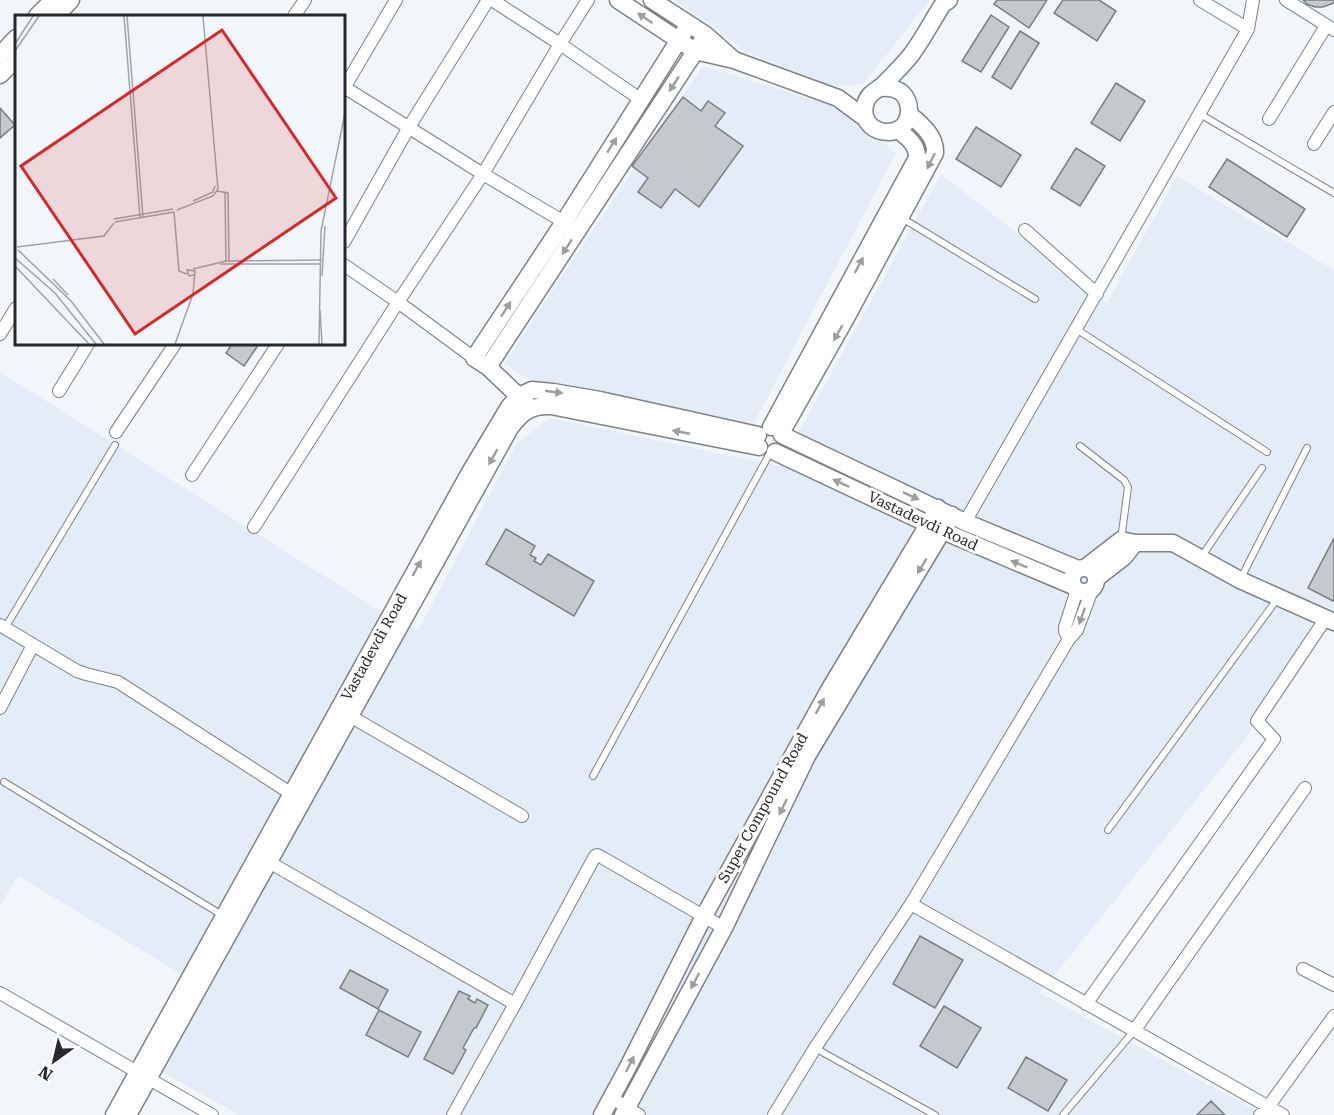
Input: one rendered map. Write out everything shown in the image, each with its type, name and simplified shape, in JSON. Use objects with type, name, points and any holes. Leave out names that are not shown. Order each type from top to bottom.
[{"type":"street","points":[[38,15],[53,0]]},
{"type":"street","points":[[57,15],[71,0]]},
{"type":"street","points":[[295,15],[305,0]]},
{"type":"street","points":[[345,86],[396,0]]},
{"type":"street","points":[[345,240],[409,127],[490,0],[560,44],[640,99]]},
{"type":"street","points":[[254,527],[483,174],[588,0]]},
{"type":"street","points":[[618,0],[695,51],[734,60],[838,98],[865,118],[874,129],[881,132],[898,129],[907,121],[909,114],[909,106],[904,96],[888,87],[874,92],[838,98]]},
{"type":"street","points":[[652,0],[706,35],[734,60]]},
{"type":"street","points":[[865,118],[864,111],[874,92],[910,56],[943,4],[949,0]]},
{"type":"street","points":[[1200,0],[1248,29]]},
{"type":"street","points":[[952,515],[1076,329],[1248,29],[1253,0]]},
{"type":"street","points":[[1269,118],[1330,28],[1286,0]]},
{"type":"street","points":[[481,363],[564,222],[689,24]]},
{"type":"street","points":[[481,363],[706,35]]},
{"type":"street","points":[[0,75],[10,57],[15,41]]},
{"type":"street","points":[[904,96],[910,56]]},
{"type":"street","points":[[345,89],[564,222]]},
{"type":"street","points":[[1314,144],[1334,112]]},
{"type":"street","points":[[771,440],[846,318],[935,153],[936,146],[933,139],[909,114]]},
{"type":"street","points":[[771,440],[917,158],[918,151],[910,139],[898,129]]},
{"type":"street","points":[[1025,230],[1096,294]]},
{"type":"street","points":[[345,266],[481,363],[525,402]]},
{"type":"street","points":[[0,334],[15,311]]},
{"type":"street","points":[[59,392],[87,345]]},
{"type":"street","points":[[116,432],[174,345]]},
{"type":"street","points":[[192,475],[277,345]]},
{"type":"street","name":"Vastadevdi Road","points":[[128,1115],[143,1075],[225,917],[350,716],[532,390],[600,400],[771,440],[952,515],[1084,580]]},
{"type":"street","name":"Vastadevdi Road","points":[[114,1115],[143,1075],[268,862],[298,797],[470,472],[505,413],[525,402]]},
{"type":"street","name":"Vastadevdi Road","points":[[771,440],[936,528],[1084,580]]},
{"type":"street","name":"Super Compound Road","points":[[602,1115],[704,916],[828,690],[936,528],[952,515]]},
{"type":"street","name":"Super Compound Road","points":[[630,1112],[724,928],[807,756],[936,528]]},
{"type":"street","points":[[774,1115],[815,1048],[911,904],[1069,639],[1077,630],[1084,580],[1128,542],[1173,543],[1240,580],[1330,620],[1257,721],[1274,739],[1086,1004]]},
{"type":"street","points":[[2,626],[77,671],[117,682],[298,797]]},
{"type":"street","points":[[0,708],[33,645]]},
{"type":"street","points":[[350,716],[522,816]]},
{"type":"street","points":[[1134,1031],[1305,788]]},
{"type":"street","points":[[453,1115],[595,856],[599,856],[724,928]]},
{"type":"street","points":[[268,862],[515,1004]]},
{"type":"street","points":[[911,904],[1134,1031],[1264,1111],[1283,1115]]},
{"type":"street","points":[[1303,969],[1334,986]]},
{"type":"street","points":[[0,993],[212,1115]]},
{"type":"street","points":[[1264,1111],[1334,1016]]},
{"type":"street","points":[[612,1098],[630,1112]]},
{"type":"lane","points":[[1200,114],[1334,193]]},
{"type":"lane","points":[[901,218],[1035,298]]},
{"type":"lane","points":[[1076,329],[1267,452]]},
{"type":"lane","points":[[593,776],[771,440]]},
{"type":"lane","points":[[2,626],[115,445]]},
{"type":"lane","points":[[1080,446],[1127,483],[1128,542]]},
{"type":"lane","points":[[1240,580],[1307,448]]},
{"type":"lane","points":[[1200,558],[1262,468]]},
{"type":"lane","points":[[1108,830],[1279,597]]},
{"type":"lane","points":[[4,782],[225,917]]},
{"type":"lane","points":[[1063,1115],[1134,1031]]},
{"type":"lane","points":[[815,1048],[935,1115]]},
{"type":"shaded area","points":[[673,0],[930,0],[863,84],[835,87],[746,52],[709,23]]},
{"type":"shaded area","points":[[703,66],[844,109],[896,153],[754,423],[526,378],[504,363]]},
{"type":"shaded area","points":[[941,174],[1107,303],[1177,176],[1334,270],[1334,610],[1323,605],[1246,738],[1040,993],[1264,1115],[240,1115],[161,1072],[183,975],[18,876],[0,905],[0,372],[380,611],[418,631],[517,443],[550,418],[780,466]]},
{"type":"building","points":[[997,0],[1047,0],[1029,28],[994,4]]},
{"type":"building","points":[[1063,0],[1099,0],[1116,11],[1097,41],[1054,13]]},
{"type":"building","points":[[1303,0],[1334,0],[1334,3],[1315,7]]},
{"type":"building","points":[[991,15],[1009,27],[981,72],[962,61]]},
{"type":"building","points":[[1020,31],[1039,43],[1011,89],[992,77]]},
{"type":"building","points":[[1116,83],[1145,101],[1120,141],[1091,123]]},
{"type":"building","points":[[683,97],[701,111],[708,101],[725,113],[715,126],[743,146],[699,207],[675,189],[661,208],[638,192],[648,178],[632,166]]},
{"type":"building","points":[[0,108],[15,125],[0,138]]},
{"type":"building","points":[[976,127],[1021,155],[1001,187],[956,159]]},
{"type":"building","points":[[1076,148],[1105,166],[1080,206],[1051,188]]},
{"type":"building","points":[[1227,159],[1305,209],[1287,237],[1209,187]]},
{"type":"building","points":[[231,345],[258,345],[244,366],[226,353]]},
{"type":"building","points":[[506,529],[535,546],[530,555],[536,558],[534,561],[541,565],[548,554],[594,581],[574,616],[486,564]]},
{"type":"building","points":[[1334,538],[1334,600],[1333,601],[1308,588]]},
{"type":"building","points":[[920,936],[963,960],[935,1008],[893,984]]},
{"type":"building","points":[[350,970],[388,990],[378,1009],[340,988]]},
{"type":"building","points":[[459,991],[470,996],[468,999],[475,1003],[477,999],[488,1005],[463,1048],[466,1050],[453,1074],[424,1059]]},
{"type":"building","points":[[944,1006],[981,1028],[957,1068],[920,1046]]},
{"type":"building","points":[[379,1010],[421,1032],[408,1057],[366,1035]]},
{"type":"building","points":[[1026,1057],[1067,1080],[1048,1111],[1008,1088]]},
{"type":"building","points":[[1211,1101],[1225,1115],[1197,1115]]}]
